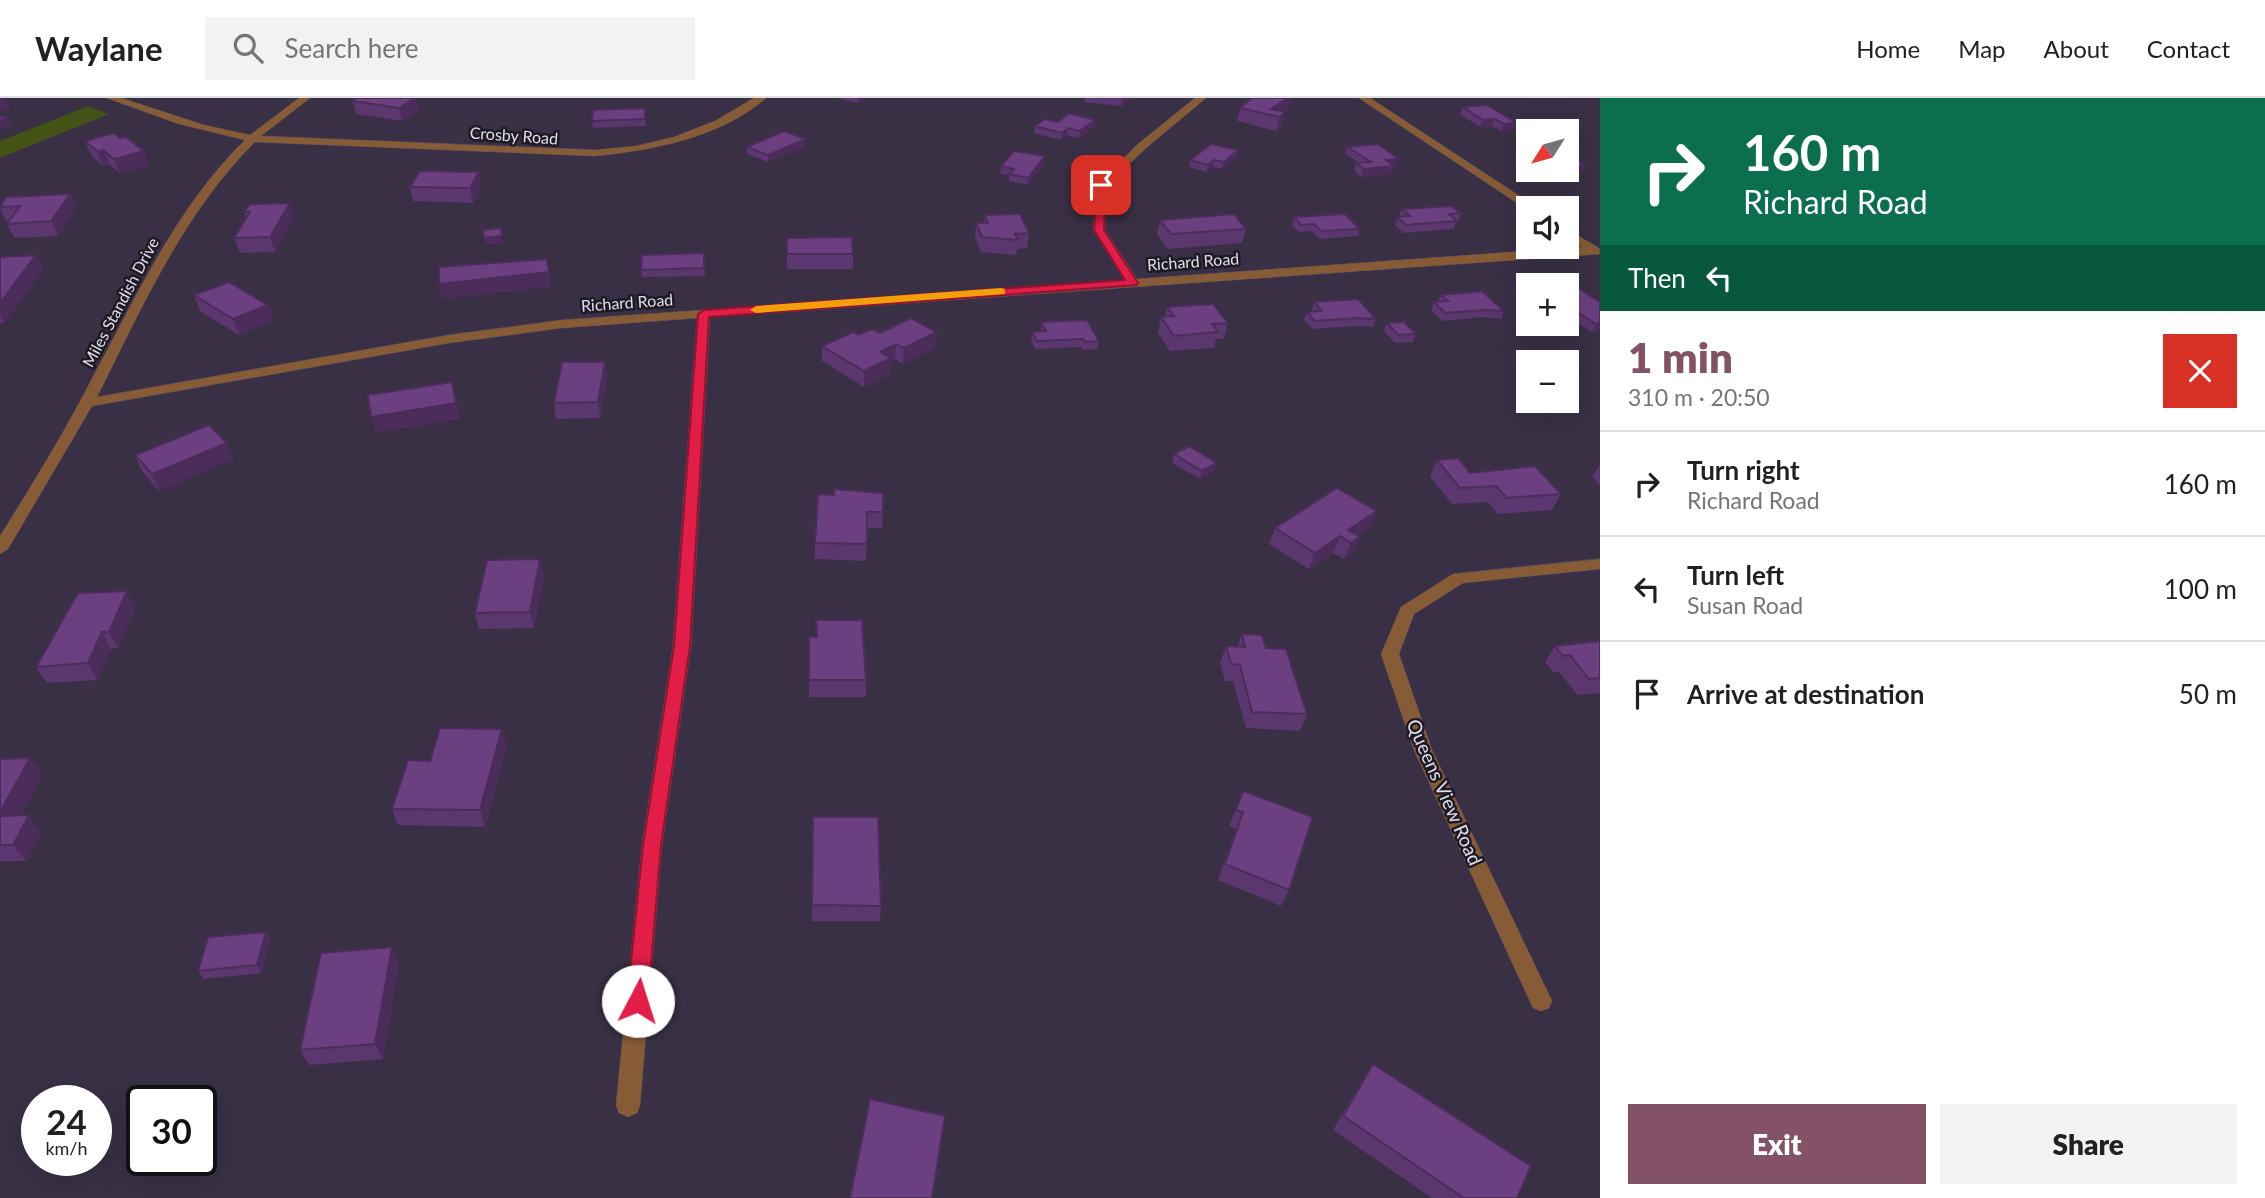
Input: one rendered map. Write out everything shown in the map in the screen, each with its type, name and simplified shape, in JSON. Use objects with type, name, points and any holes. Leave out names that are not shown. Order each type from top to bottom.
[{"type":"street","name":"Crosby Road","points":[[112,98],[188,123],[254,139],[610,155],[679,141],[738,114],[761,98]]},
{"type":"street","name":"Miles Standish Drive","points":[[0,549],[86,403],[167,250],[205,194],[254,139],[304,98]]},
{"type":"street","points":[[1133,283],[1099,230],[1101,185],[1142,146],[1201,98]]},
{"type":"street","points":[[1364,98],[1516,198]]},
{"type":"street","points":[[1579,240],[1597,252]]},
{"type":"street","name":"Richard Road","points":[[86,403],[449,339],[562,324],[1597,252]]},
{"type":"street","points":[[628,1105],[652,845],[682,646],[704,314]]},
{"type":"street","name":"Queens View Road","points":[[1541,1001],[1423,750],[1390,654],[1407,611],[1459,578],[1600,564]]},
{"type":"green space","points":[[88,106],[109,114],[0,158],[0,141]]},
{"type":"building","points":[[357,98],[415,98],[399,108],[353,101]]},
{"type":"building","points":[[1252,98],[1288,98],[1271,109],[1285,112],[1280,117],[1240,108]]},
{"type":"building","points":[[1487,105],[1516,123],[1504,124],[1495,119],[1483,120],[1463,107]]},
{"type":"building","points":[[645,108],[645,119],[592,121],[593,110]]},
{"type":"building","points":[[1069,113],[1095,120],[1080,131],[1068,128],[1062,133],[1035,126],[1045,119],[1058,122]]},
{"type":"building","points":[[784,131],[806,139],[768,155],[747,147]]},
{"type":"building","points":[[114,133],[120,138],[126,137],[144,151],[114,159],[103,150],[98,152],[85,141]]},
{"type":"building","points":[[1211,144],[1238,150],[1224,162],[1214,160],[1208,165],[1190,160]]},
{"type":"building","points":[[1378,144],[1399,159],[1386,160],[1394,166],[1364,169],[1356,163],[1371,162],[1347,147]]},
{"type":"building","points":[[1014,151],[1045,156],[1028,178],[1009,174],[1014,169],[1001,166]]},
{"type":"building","points":[[420,171],[479,172],[470,188],[410,187]]},
{"type":"building","points":[[70,194],[51,221],[7,224],[20,206],[0,207],[6,197]]},
{"type":"building","points":[[290,203],[270,237],[234,238],[250,212],[244,212],[250,204]]},
{"type":"building","points":[[1451,206],[1461,213],[1449,214],[1457,221],[1406,225],[1397,217],[1410,216],[1402,209]]},
{"type":"building","points":[[1020,214],[1029,233],[1015,234],[1018,240],[982,237],[976,223],[988,223],[985,215]]},
{"type":"building","points":[[1234,214],[1246,229],[1171,234],[1160,220]]},
{"type":"building","points":[[1345,214],[1360,229],[1321,231],[1314,224],[1301,225],[1294,217]]},
{"type":"building","points":[[501,228],[502,236],[484,238],[483,230]]},
{"type":"building","points":[[852,237],[853,254],[787,254],[787,238]]},
{"type":"building","points":[[704,253],[704,268],[641,270],[642,255]]},
{"type":"building","points":[[36,255],[0,303],[0,257]]},
{"type":"building","points":[[547,259],[549,272],[439,284],[439,267]]},
{"type":"building","points":[[229,282],[268,305],[233,319],[194,295]]},
{"type":"building","points":[[1579,289],[1600,302],[1600,323],[1596,324],[1579,313]]},
{"type":"building","points":[[1482,291],[1504,311],[1445,313],[1434,302],[1448,301],[1441,295]]},
{"type":"building","points":[[1358,299],[1376,319],[1315,321],[1307,312],[1322,311],[1314,302]]},
{"type":"building","points":[[1213,304],[1228,323],[1212,324],[1218,332],[1174,336],[1161,317],[1174,316],[1167,307]]},
{"type":"building","points":[[911,318],[937,332],[904,348],[896,344],[880,352],[891,358],[864,371],[822,346],[853,332],[858,335],[872,329],[880,333]]},
{"type":"building","points":[[1087,320],[1099,341],[1037,341],[1032,332],[1046,331],[1041,322]]},
{"type":"building","points":[[1404,322],[1416,334],[1398,335],[1387,323]]},
{"type":"building","points":[[562,362],[605,362],[598,402],[554,403]]},
{"type":"building","points":[[452,382],[456,403],[371,417],[368,395]]},
{"type":"building","points":[[209,425],[227,443],[152,474],[135,455]]},
{"type":"building","points":[[1189,446],[1217,463],[1202,471],[1174,454]]},
{"type":"building","points":[[1458,458],[1470,473],[1535,466],[1561,494],[1507,498],[1496,486],[1460,488],[1437,460]]},
{"type":"building","points":[[1337,488],[1377,511],[1348,530],[1360,537],[1351,543],[1340,536],[1315,553],[1275,528]]},
{"type":"building","points":[[834,489],[883,493],[883,512],[867,512],[867,544],[815,543],[818,494],[834,495]]},
{"type":"building","points":[[540,559],[530,612],[475,613],[487,560]]},
{"type":"building","points":[[127,591],[109,632],[102,632],[88,663],[36,667],[78,593]]},
{"type":"building","points":[[816,620],[862,620],[866,680],[809,680],[809,637],[817,637]]},
{"type":"building","points":[[1242,634],[1262,635],[1266,648],[1286,649],[1307,714],[1252,712],[1240,665],[1231,664],[1226,646],[1245,647]]},
{"type":"building","points":[[1600,641],[1600,678],[1589,679],[1570,655],[1563,656],[1555,646]]},
{"type":"building","points":[[440,728],[502,729],[480,810],[392,809],[408,760],[430,761]]},
{"type":"building","points":[[30,758],[0,812],[0,759]]},
{"type":"building","points":[[1243,791],[1313,817],[1289,890],[1225,864],[1243,812],[1236,810]]},
{"type":"building","points":[[29,815],[13,845],[0,845],[0,816]]},
{"type":"building","points":[[813,817],[878,817],[881,906],[812,905]]},
{"type":"building","points":[[266,932],[257,965],[198,971],[208,937]]},
{"type":"building","points":[[392,947],[375,1044],[300,1050],[321,953]]},
{"type":"building","points":[[1373,1064],[1531,1166],[1517,1198],[1464,1198],[1343,1116]]},
{"type":"building","points":[[870,1099],[945,1116],[932,1198],[850,1198]]},
{"type":"slow traffic","points":[[756,310],[1001,292]]},
{"type":"route","points":[[638,1001],[652,845],[682,646],[704,314],[1133,283],[1099,230],[1101,185]]}]
